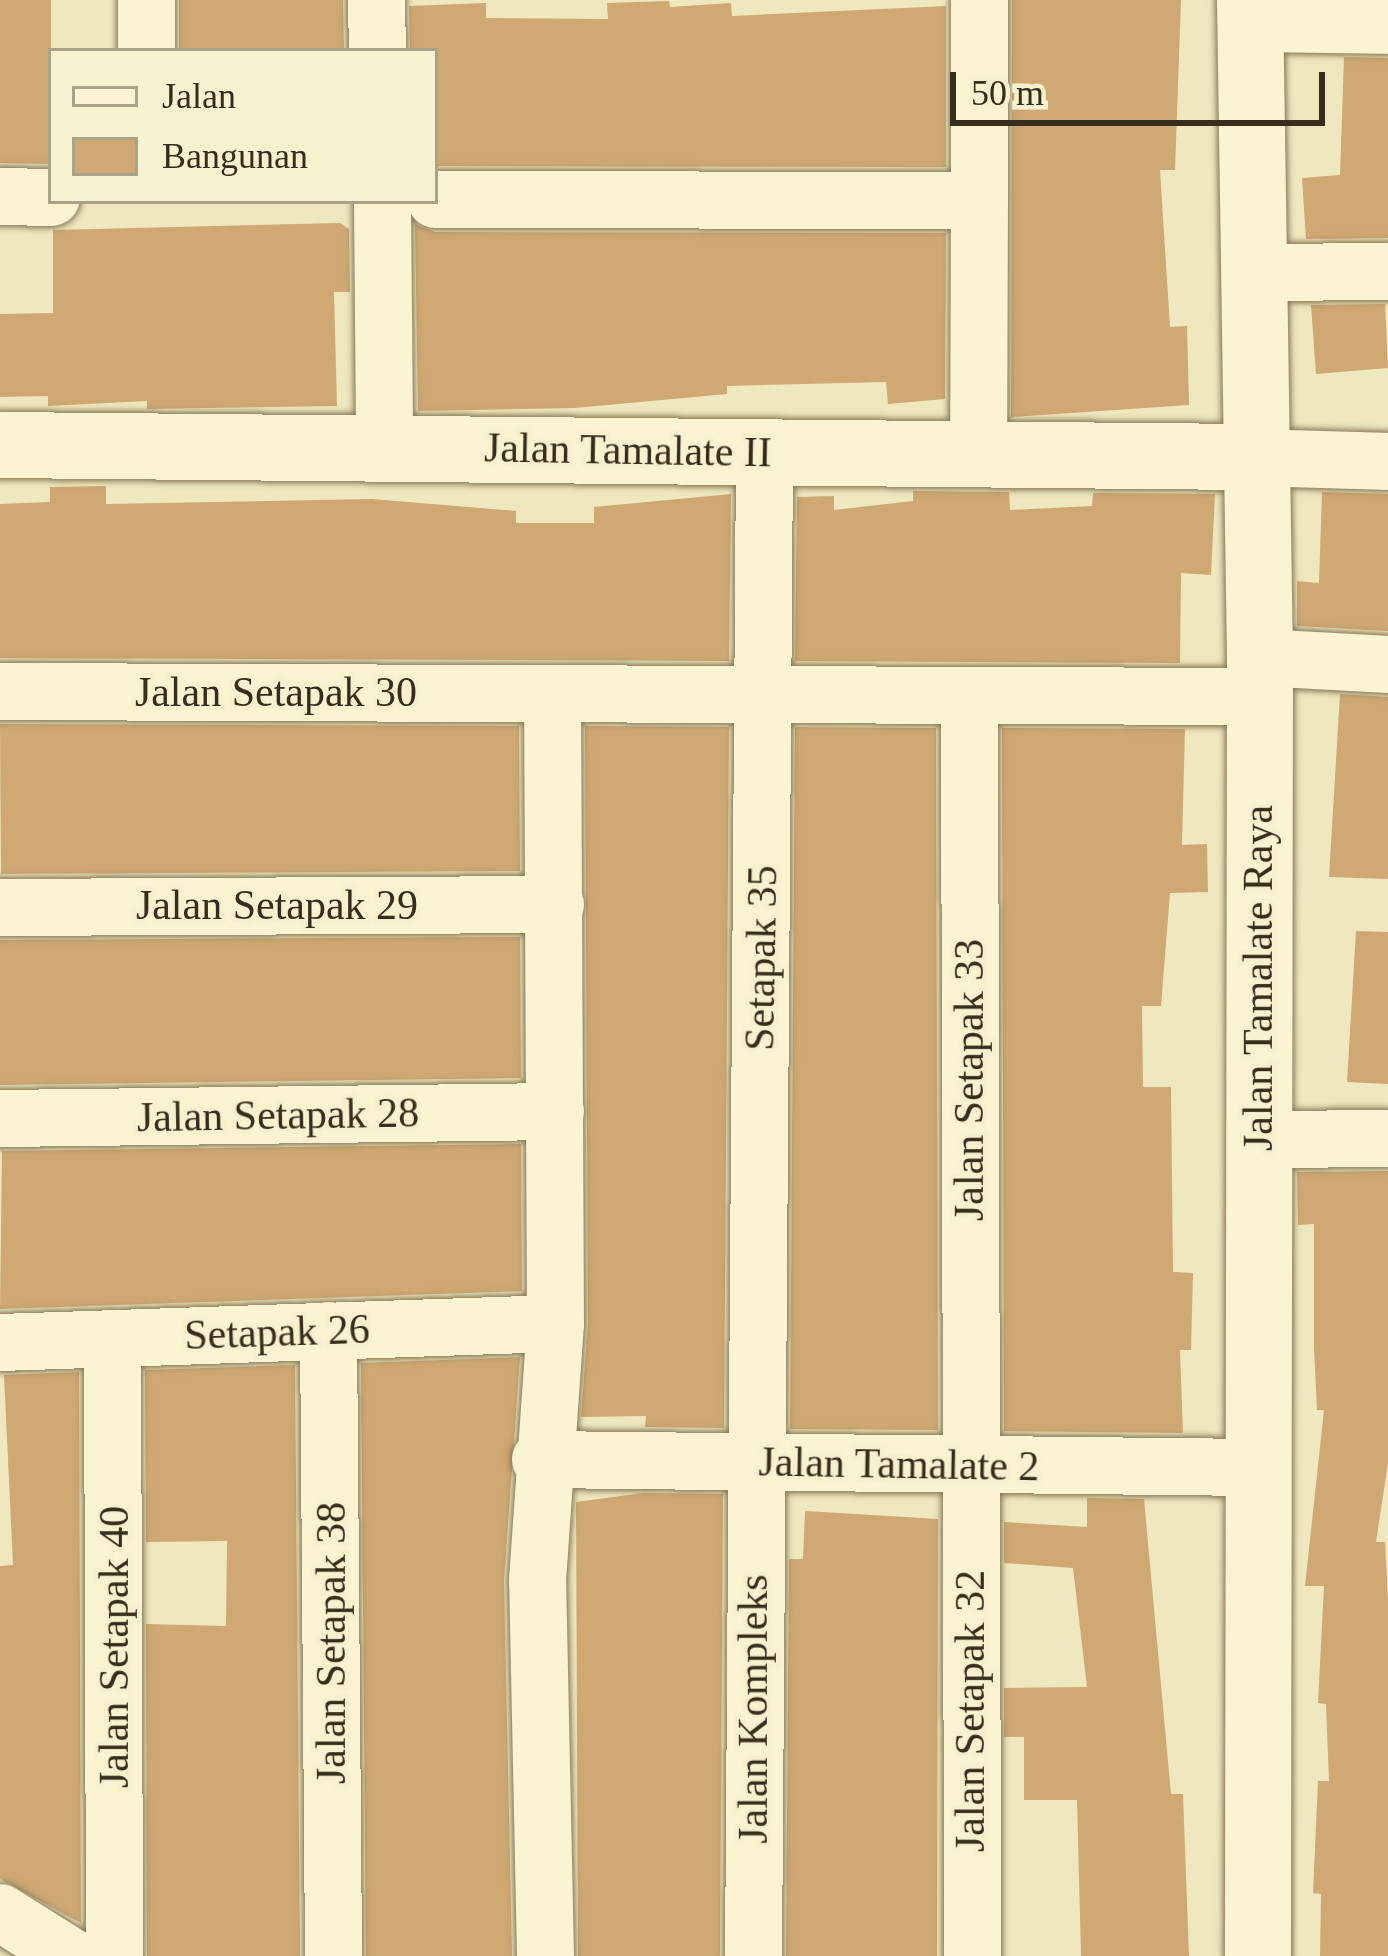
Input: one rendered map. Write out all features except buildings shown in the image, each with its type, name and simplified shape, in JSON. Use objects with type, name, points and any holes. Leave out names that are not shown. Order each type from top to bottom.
[{"type":"street","points":[[146,0],[146,48]]},
{"type":"street","points":[[376,0],[377,48]]},
{"type":"street","points":[[978,454],[979,0]]},
{"type":"street","points":[[1250,12],[1388,25]]},
{"type":"street","name":"Jalan Tamalate Raya","points":[[1250,12],[1260,676],[1258,1956]]},
{"type":"street","points":[[0,196],[48,196]]},
{"type":"street","points":[[438,199],[979,200]]},
{"type":"street","points":[[382,204],[384,446]]},
{"type":"street","points":[[1252,272],[1388,271]]},
{"type":"street","name":"Jalan Tamalate II","points":[[0,445],[1255,457]]},
{"type":"street","name":"Setapak 35","points":[[753,1463],[765,694],[764,452]]},
{"type":"street","points":[[1255,457],[1388,461]]},
{"type":"street","points":[[545,1956],[540,1459],[554,1323],[552,693],[969,695],[1388,664]]},
{"type":"street","name":"Jalan Setapak 30","points":[[0,691],[552,693]]},
{"type":"street","name":"Jalan Setapak 33","points":[[968,1466],[969,695]]},
{"type":"street","name":"Jalan Setapak 29","points":[[0,907],[554,904]]},
{"type":"street","name":"Jalan Setapak 28","points":[[0,1118],[555,1112]]},
{"type":"street","points":[[1257,1139],[1388,1138]]},
{"type":"street","name":"Setapak 26","points":[[0,1342],[554,1323]]},
{"type":"street","name":"Jalan Setapak 38","points":[[328,1330],[333,1956]]},
{"type":"street","name":"Jalan Setapak 40","points":[[112,1338],[114,1956]]},
{"type":"street","name":"Jalan Tamalate 2","points":[[540,1459],[1258,1467]]},
{"type":"street","name":"Jalan Kompleks","points":[[753,1463],[753,1956]]},
{"type":"street","name":"Jalan Setapak 32","points":[[968,1466],[972,1956]]},
{"type":"street","points":[[0,1912],[70,1956]]}]
